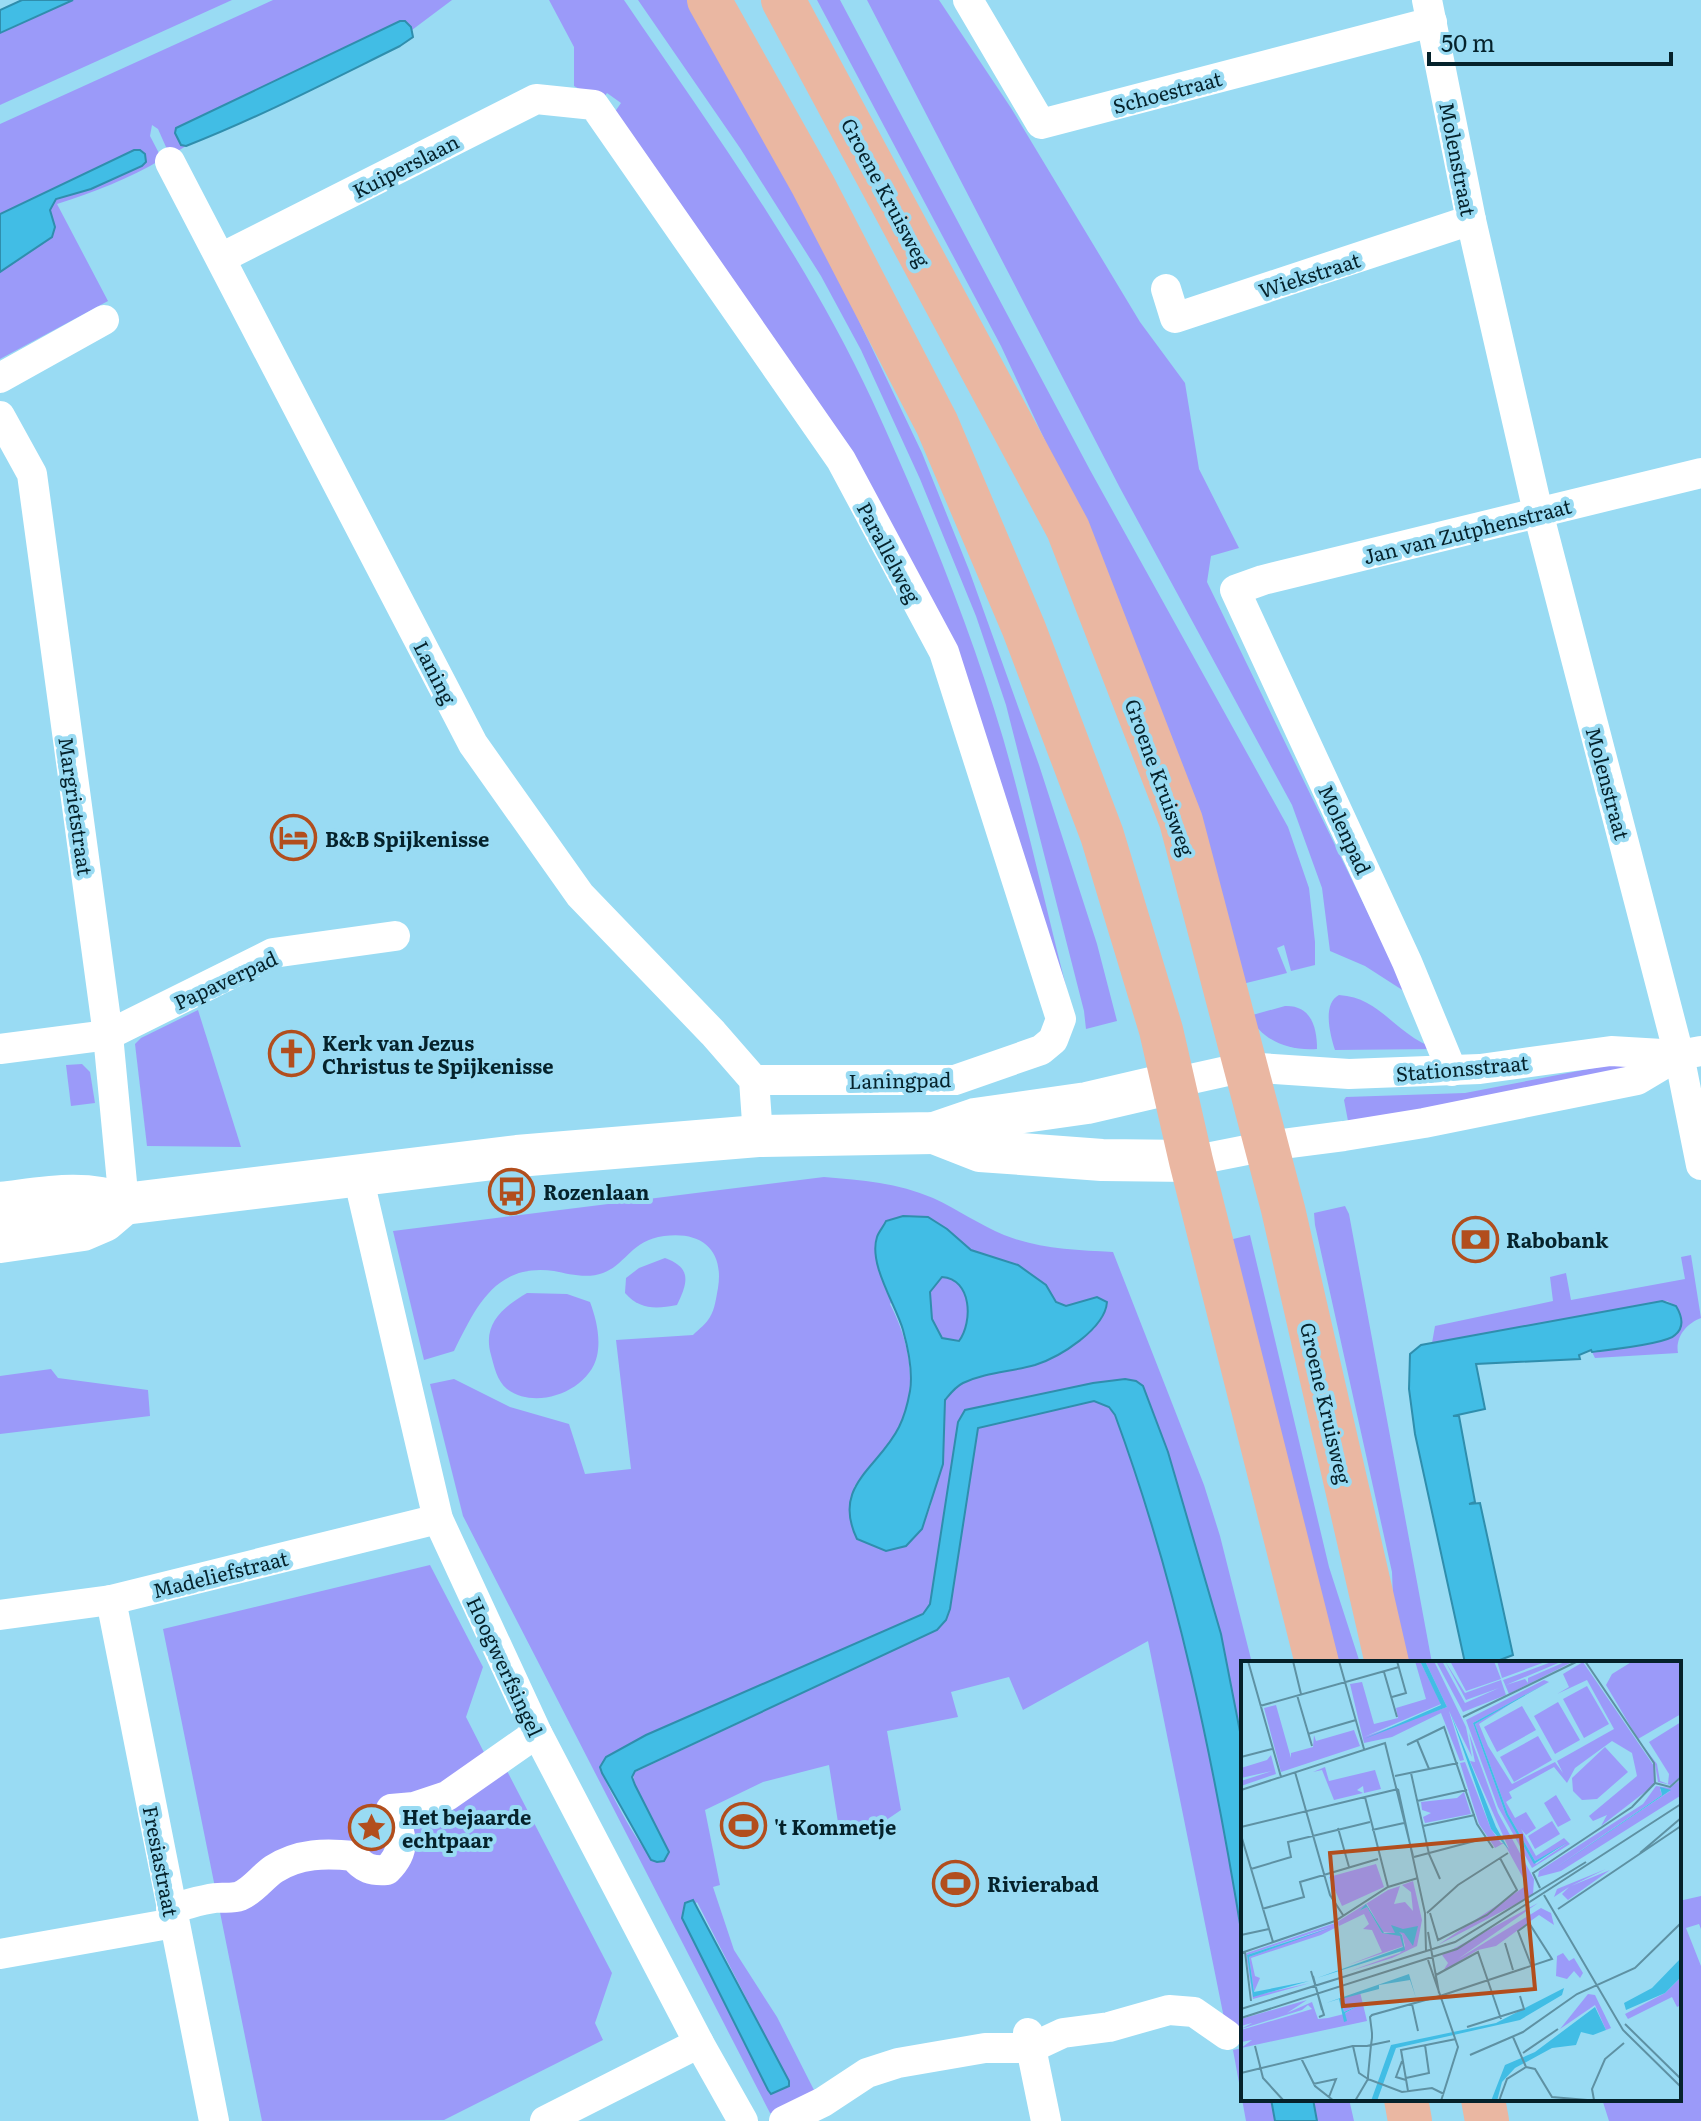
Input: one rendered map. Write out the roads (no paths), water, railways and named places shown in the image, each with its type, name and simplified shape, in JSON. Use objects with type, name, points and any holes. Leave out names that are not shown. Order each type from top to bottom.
[{"type":"main road","points":[[709,0],[813,185],[937,424],[1024,629],[1102,835],[1161,1030],[1316,1661]]},
{"type":"main road","name":"Groene Kruisweg","points":[[783,0],[1068,529],[1181,821],[1267,1146],[1387,1661]]},
{"type":"main road","points":[[1406,2101],[1410,2121]]},
{"type":"main road","points":[[1483,2101],[1487,2121]]},
{"type":"street","name":"Schoestraat","points":[[968,0],[1041,124],[1430,11]]},
{"type":"street","name":"Molenstraat","points":[[1430,11],[1471,220],[1538,512],[1690,1053],[1701,1165]]},
{"type":"street","name":"Kuiperslaan","points":[[221,258],[536,99],[594,105]]},
{"type":"street","name":"Parallelweg","points":[[594,105],[841,460],[944,652],[1061,1019],[1053,1040],[1041,1050]]},
{"type":"street","name":"Laning","points":[[170,162],[473,744],[580,895],[754,1080]]},
{"type":"street","name":"Wiekstraat","points":[[1166,289],[1175,318],[1471,220]]},
{"type":"street","points":[[0,378],[104,320]]},
{"type":"street","name":"Margrietstraat","points":[[0,416],[32,474],[108,1035],[124,1204]]},
{"type":"street","name":"Jan van Zutphenstraat","points":[[1235,590],[1263,580],[1701,473]]},
{"type":"street","name":"Molenpad","points":[[1235,590],[1407,962],[1452,1071]]},
{"type":"street","name":"Papaverpad","points":[[0,1049],[108,1035],[273,953],[395,936]]},
{"type":"street","name":"Laningpad","points":[[754,1080],[955,1080],[1041,1050]]},
{"type":"street","name":"Stationsstraat","points":[[1173,1083],[1245,1067],[1341,1074],[1452,1071],[1611,1051],[1690,1053]]},
{"type":"street","name":"Stationsstraat","points":[[1191,1161],[1267,1146],[1424,1123],[1637,1080],[1690,1053]]},
{"type":"street","points":[[754,1080],[758,1136]]},
{"type":"street","points":[[0,1203],[72,1194],[92,1195],[124,1204],[517,1156],[758,1136],[934,1133],[975,1119],[1087,1103],[1173,1083]]},
{"type":"street","points":[[934,1133],[980,1151],[1102,1160],[1191,1161]]},
{"type":"street","name":"Hoogwerfsingel","points":[[358,1176],[438,1519],[537,1733],[743,2121]]},
{"type":"street","points":[[0,1242],[83,1230],[104,1221],[124,1204]]},
{"type":"street","name":"Madeliefstraat","points":[[0,1615],[111,1600],[438,1519]]},
{"type":"street","name":"Fresiastraat","points":[[111,1600],[214,2121]]},
{"type":"street","points":[[0,1954],[173,1915],[217,1898],[235,1898],[251,1890],[272,1870],[307,1855],[327,1853],[354,1856],[360,1864],[373,1871],[387,1870],[396,1861],[402,1842],[391,1809],[414,1807],[447,1796],[537,1733]]},
{"type":"street","points":[[784,2121],[823,2102],[867,2073],[889,2064],[1109,2027],[1169,2010],[1194,2012],[1227,2035]]},
{"type":"street","points":[[1030,2040],[1046,2121]]},
{"type":"street","points":[[545,2121],[699,2043]]},
{"type":"water","points":[[22,0],[73,0],[0,33],[0,10]]},
{"type":"water","points":[[400,21],[411,27],[413,37],[400,46],[241,123],[186,146],[181,145],[176,128]]},
{"type":"water","points":[[134,150],[145,154],[146,162],[142,166],[91,189],[56,199],[50,210],[55,227],[52,237],[0,272],[0,214]]},
{"type":"water","points":[[903,1216],[928,1217],[971,1250],[1018,1265],[1046,1285],[1056,1302],[1066,1306],[1097,1297],[1107,1302],[1090,1332],[1057,1356],[1035,1365],[972,1379],[951,1393],[945,1400],[943,1464],[922,1529],[906,1546],[886,1551],[857,1539],[850,1504],[861,1478],[899,1427],[911,1384],[905,1337],[876,1259],[877,1237],[886,1221]],"holes":[[[942,1277],[959,1285],[967,1303],[964,1333],[959,1341],[942,1338],[932,1319],[930,1292]]]},
{"type":"water","points":[[1662,1301],[1676,1306],[1681,1317],[1680,1328],[1675,1335],[1661,1341],[1591,1350],[1579,1355],[1580,1359],[1476,1364],[1485,1409],[1453,1416],[1459,1416],[1475,1502],[1469,1504],[1480,1503],[1513,1655],[1497,1661],[1465,1661],[1415,1434],[1409,1389],[1410,1354],[1421,1345]]},
{"type":"water","points":[[1125,1379],[1143,1386],[1168,1452],[1221,1634],[1241,1737],[1241,1930],[1220,1808],[1192,1676],[1158,1544],[1115,1415],[1109,1407],[1094,1401],[978,1428],[950,1609],[937,1630],[635,1771],[632,1777],[635,1785],[669,1852],[664,1861],[651,1860],[602,1773],[600,1767],[606,1757],[646,1735],[923,1614],[930,1604],[958,1422],[965,1410]]},
{"type":"water","points":[[693,1900],[789,2086],[771,2094],[768,2090],[682,1918],[685,1903]]},
{"type":"water","points":[[1271,2101],[1313,2101],[1317,2121],[1275,2121]]},
{"type":"place","name":"B&B Spijkenisse","points":[[294,838]]},
{"type":"place","name":"Kerk van Jezus Christus te Spijkenisse","points":[[291,1053]]},
{"type":"place","name":"Rozenlaan","points":[[512,1191]]},
{"type":"place","name":"Rabobank","points":[[1475,1239]]},
{"type":"place","name":"'t Kommetje","points":[[743,1826]]},
{"type":"place","name":"Het bejaarde echtpaar","points":[[371,1827]]},
{"type":"place","name":"Rivierabad","points":[[956,1883]]}]
